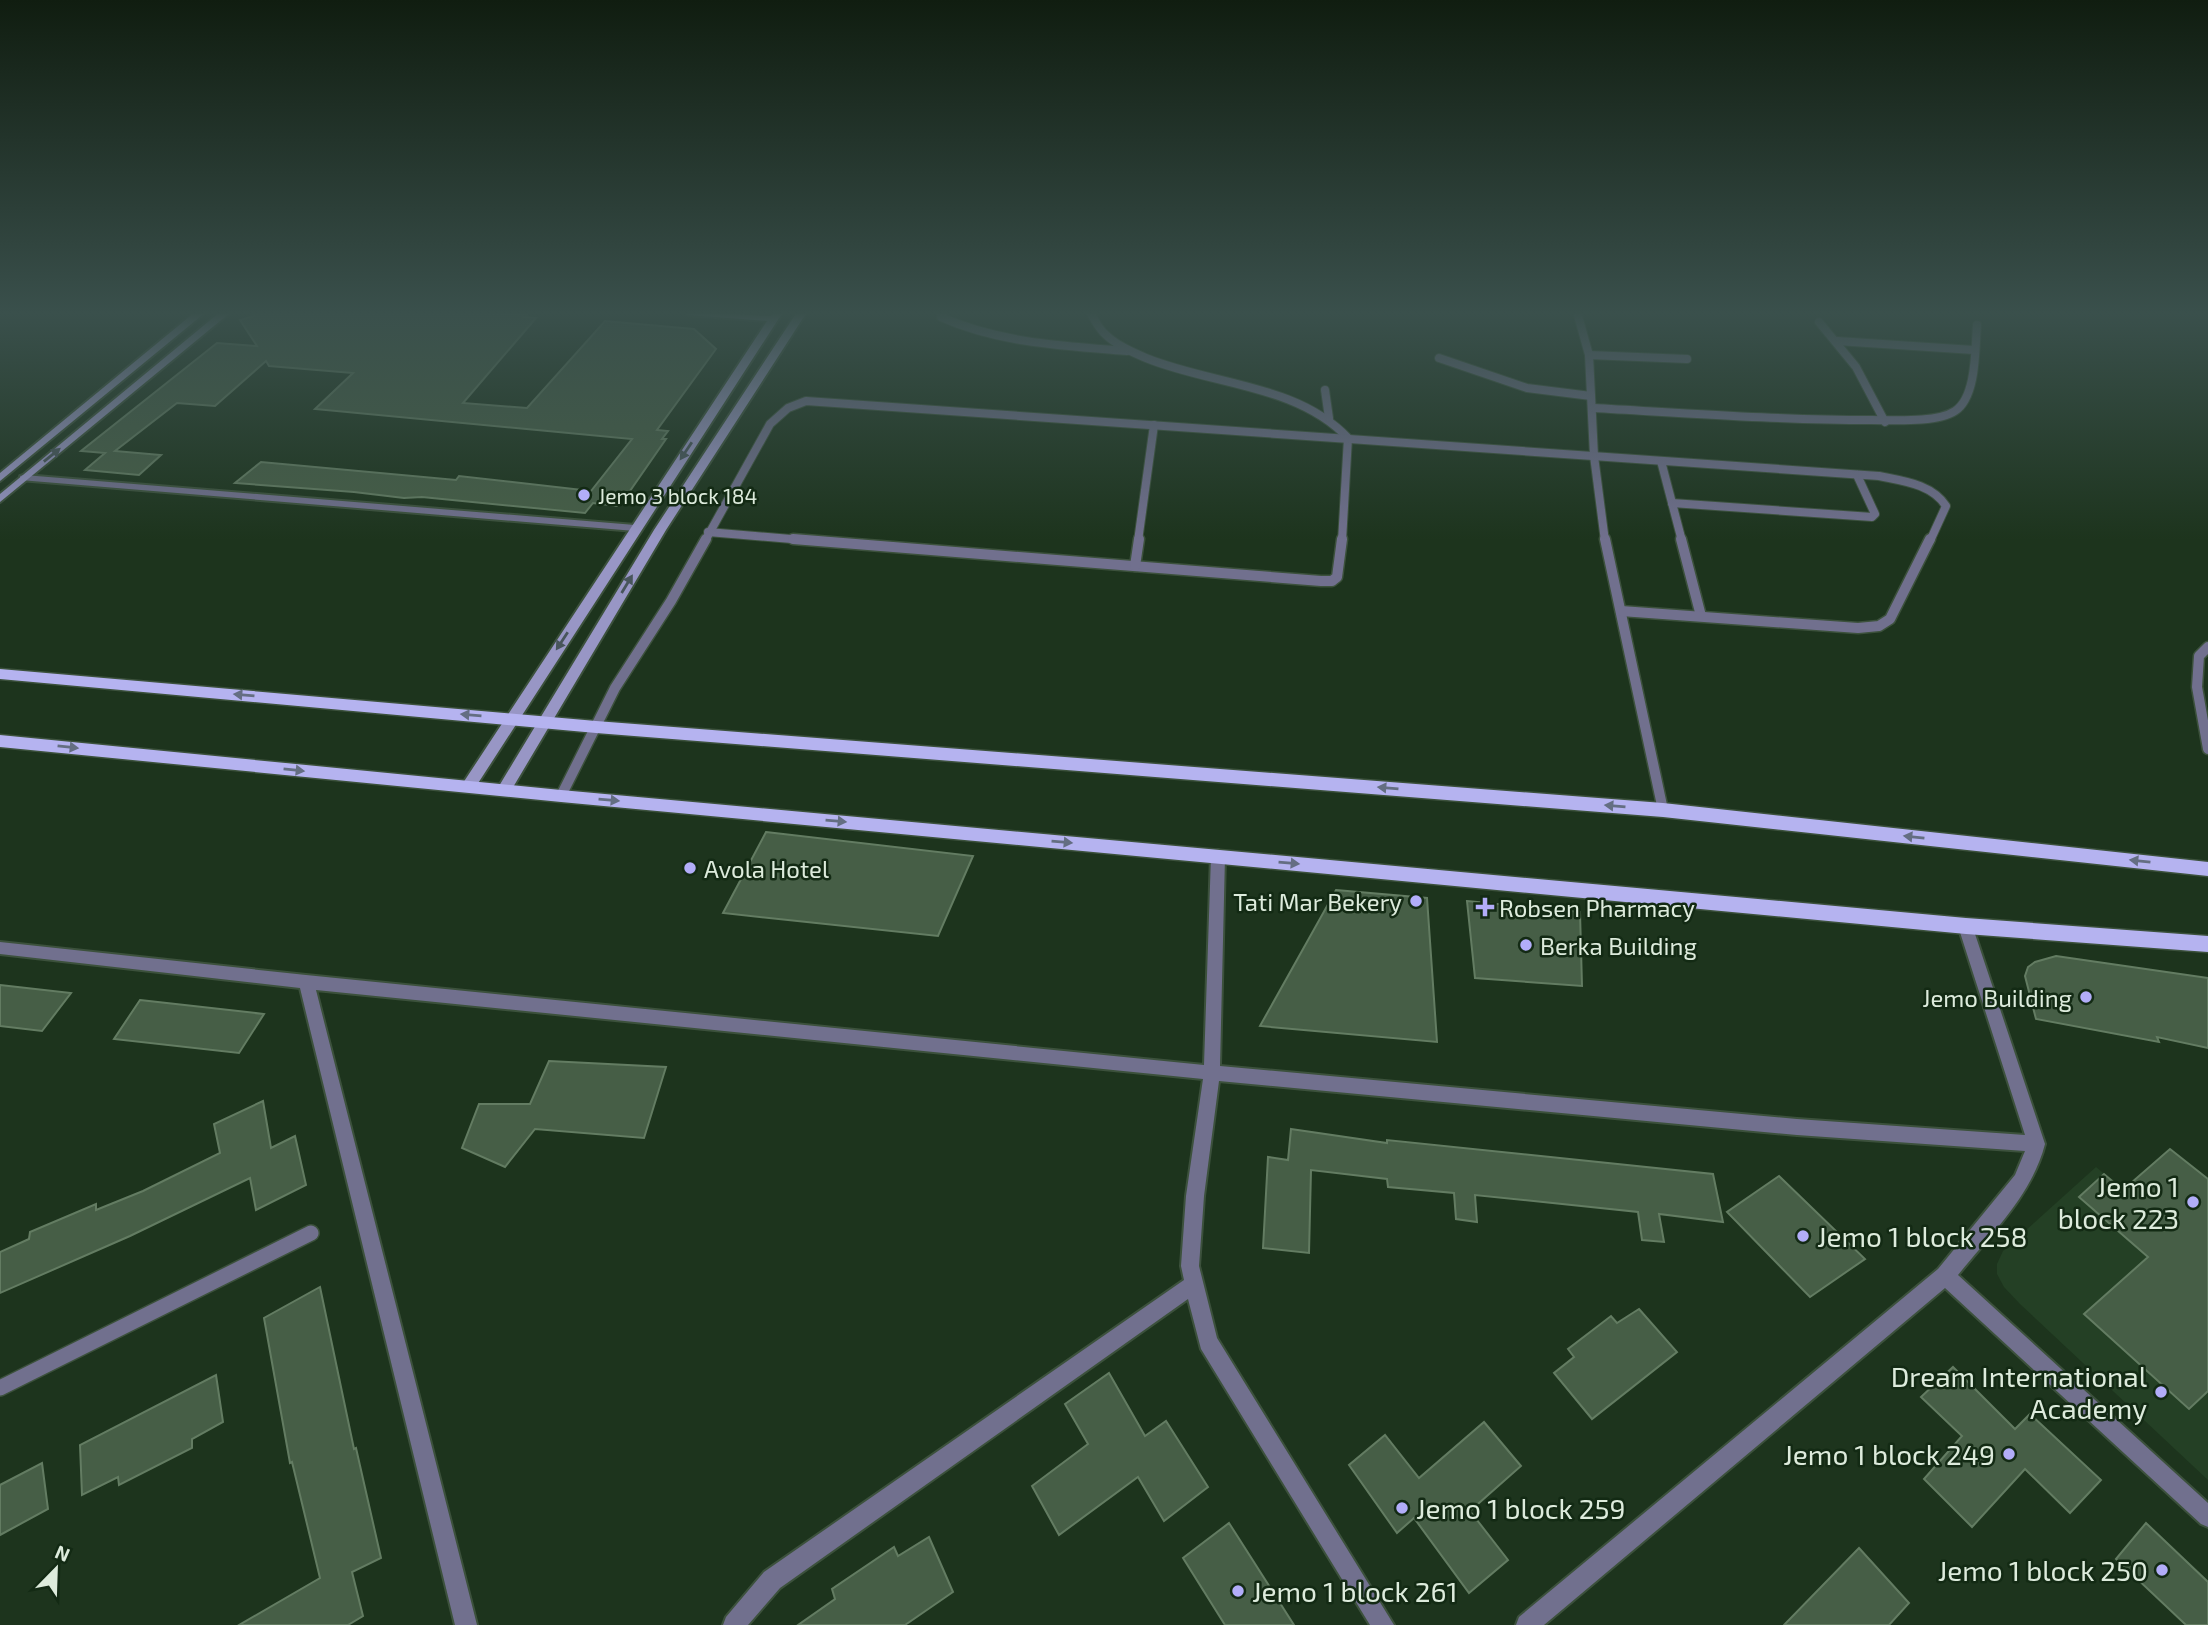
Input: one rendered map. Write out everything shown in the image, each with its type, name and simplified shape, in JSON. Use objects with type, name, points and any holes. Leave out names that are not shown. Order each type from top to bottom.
[{"type":"main road","points":[[0,674],[596,727],[1663,810],[2208,869]]},
{"type":"main road","points":[[0,741],[561,796],[1966,926],[2208,944]]},
{"type":"street","points":[[0,478],[109,388]]},
{"type":"street","points":[[0,499],[134,388]]},
{"type":"street","points":[[468,787],[728,388]]},
{"type":"street","points":[[504,790],[660,530],[753,388]]},
{"type":"street","points":[[24,478],[635,528]]},
{"type":"street","points":[[1218,856],[1212,1073],[1195,1196],[1190,1266],[1208,1342],[1383,1625]]},
{"type":"street","points":[[1527,1625],[1945,1276],[2021,1181],[2031,1163],[2036,1143],[1966,926]]},
{"type":"street","points":[[0,948],[306,982],[1212,1073],[1797,1127],[2036,1143]]},
{"type":"street","points":[[306,982],[466,1625]]},
{"type":"street","points":[[1945,1276],[2208,1517]]},
{"type":"street","points":[[734,1625],[772,1580],[1195,1283]]},
{"type":"lane","points":[[708,532],[1332,581],[1337,577],[1341,562],[1348,438],[1329,418],[1301,405],[1241,388]]},
{"type":"lane","points":[[1531,388],[1591,396]]},
{"type":"lane","points":[[1591,388],[1594,456],[1602,527],[1663,810]]},
{"type":"lane","points":[[1867,388],[1885,422]]},
{"type":"lane","points":[[1593,408],[1885,422],[1939,418],[1955,412],[1969,388]]},
{"type":"lane","points":[[1325,390],[1329,418]]},
{"type":"lane","points":[[561,796],[615,688],[671,601],[766,430],[777,414],[797,403],[820,401],[1857,475],[1898,480],[1919,486],[1944,501],[1946,506],[1890,622],[1880,627],[1621,611]]},
{"type":"lane","points":[[1135,566],[1154,425]]},
{"type":"lane","points":[[1661,461],[1701,616]]},
{"type":"lane","points":[[1672,503],[1872,517],[1875,514],[1874,508],[1857,475]]},
{"type":"lane","points":[[2208,647],[2199,656],[2197,687],[2208,749]]},
{"type":"lane","points":[[0,1388],[311,1233]]},
{"type":"shaded area","name":"Dream International Academy","points":[[2096,1167],[2208,1260],[2208,1480],[2020,1304],[2004,1287],[1997,1274],[1997,1264],[2003,1251]]},
{"type":"building","points":[[161,388],[236,388],[215,406],[177,403],[115,451],[161,455],[139,475],[85,470],[105,453],[81,451]]},
{"type":"building","points":[[337,388],[476,388],[463,403],[527,408],[545,388],[688,388],[657,430],[668,431],[662,439],[666,439],[625,498],[617,506],[593,503],[585,513],[235,483],[261,462],[456,480],[459,476],[591,491],[632,439],[315,409]]},
{"type":"building","points":[[766,832],[973,856],[938,936],[723,913]]},
{"type":"building","points":[[1336,890],[1427,898],[1437,1042],[1260,1026]]},
{"type":"building","name":"Berka Building","points":[[1467,901],[1580,912],[1582,986],[1475,978]]},
{"type":"building","name":"Jemo Building","points":[[2056,956],[2208,978],[2208,1048],[2157,1037],[2159,1042],[2036,1019],[2025,976],[2028,967],[2035,962]]},
{"type":"building","points":[[0,985],[71,993],[42,1031],[0,1026]]},
{"type":"building","points":[[140,1000],[264,1014],[239,1053],[114,1039]]},
{"type":"building","points":[[549,1061],[666,1067],[644,1138],[535,1129],[505,1167],[462,1148],[479,1104],[530,1104]]},
{"type":"building","points":[[263,1101],[271,1148],[295,1136],[306,1185],[256,1210],[250,1178],[130,1236],[0,1293],[0,1252],[29,1239],[30,1232],[96,1204],[96,1210],[143,1191],[220,1153],[214,1124]]},
{"type":"building","points":[[1291,1129],[1387,1143],[1387,1140],[1713,1174],[1723,1222],[1659,1214],[1664,1242],[1642,1240],[1638,1212],[1475,1195],[1477,1222],[1456,1219],[1454,1193],[1388,1187],[1387,1179],[1311,1170],[1309,1253],[1263,1248],[1268,1157],[1288,1160]]},
{"type":"building","points":[[2170,1149],[2208,1179],[2208,1391],[2189,1409],[2084,1314],[2148,1257],[2079,1197],[2104,1174],[2123,1190]]},
{"type":"building","name":"Jemo 1 block 258","points":[[1779,1176],[1865,1259],[1810,1297],[1727,1212]]},
{"type":"building","points":[[320,1287],[354,1449],[356,1448],[381,1558],[352,1572],[363,1616],[348,1625],[239,1625],[320,1578],[292,1462],[290,1463],[264,1318]]},
{"type":"building","points":[[1639,1309],[1677,1352],[1592,1419],[1554,1373],[1574,1357],[1568,1349],[1611,1316],[1617,1323]]},
{"type":"building","name":"Jemo 1 block 249","points":[[1953,1367],[2015,1429],[2030,1414],[2101,1480],[2070,1513],[2025,1469],[1972,1527],[1924,1479],[1962,1436],[1921,1397]]},
{"type":"building","points":[[1109,1373],[1145,1436],[1166,1421],[1208,1487],[1164,1521],[1138,1477],[1059,1535],[1032,1486],[1088,1444],[1065,1404]]},
{"type":"building","points":[[216,1375],[223,1422],[192,1439],[192,1448],[119,1485],[118,1477],[82,1495],[80,1445]]},
{"type":"building","name":"Jemo 1 block 259","points":[[1484,1422],[1521,1466],[1470,1511],[1508,1560],[1469,1593],[1414,1518],[1397,1533],[1349,1465],[1385,1435],[1419,1478]]},
{"type":"building","points":[[42,1463],[48,1509],[0,1535],[0,1485]]},
{"type":"building","name":"Jemo 1 block 261","points":[[1229,1523],[1294,1625],[1225,1625],[1183,1558]]},
{"type":"building","name":"Jemo 1 block 250","points":[[2146,1523],[2208,1582],[2208,1625],[2186,1625],[2116,1559]]},
{"type":"building","points":[[929,1537],[953,1592],[905,1625],[798,1625],[835,1599],[832,1589],[894,1547],[898,1556]]},
{"type":"building","points":[[1859,1548],[1909,1603],[1889,1625],[1784,1625]]},
{"type":"place","name":"Jemo 3 block 184","points":[[584,495]]},
{"type":"place","name":"Avola Hotel","points":[[690,868]]},
{"type":"place","name":"Tati Mar Bekery","points":[[1416,901]]},
{"type":"place","name":"Robsen Pharmacy","points":[[1485,907]]},
{"type":"place","name":"Berka Building","points":[[1526,945]]},
{"type":"place","name":"Jemo Building","points":[[2086,997]]},
{"type":"place","name":"Jemo 1 block 223","points":[[2193,1202]]},
{"type":"place","name":"Jemo 1 block 258","points":[[1803,1236]]},
{"type":"place","name":"Dream International Academy","points":[[2161,1392]]},
{"type":"place","name":"Jemo 1 block 249","points":[[2009,1454]]},
{"type":"place","name":"Jemo 1 block 259","points":[[1402,1508]]},
{"type":"place","name":"Jemo 1 block 250","points":[[2162,1570]]},
{"type":"place","name":"Jemo 1 block 261","points":[[1238,1591]]}]
